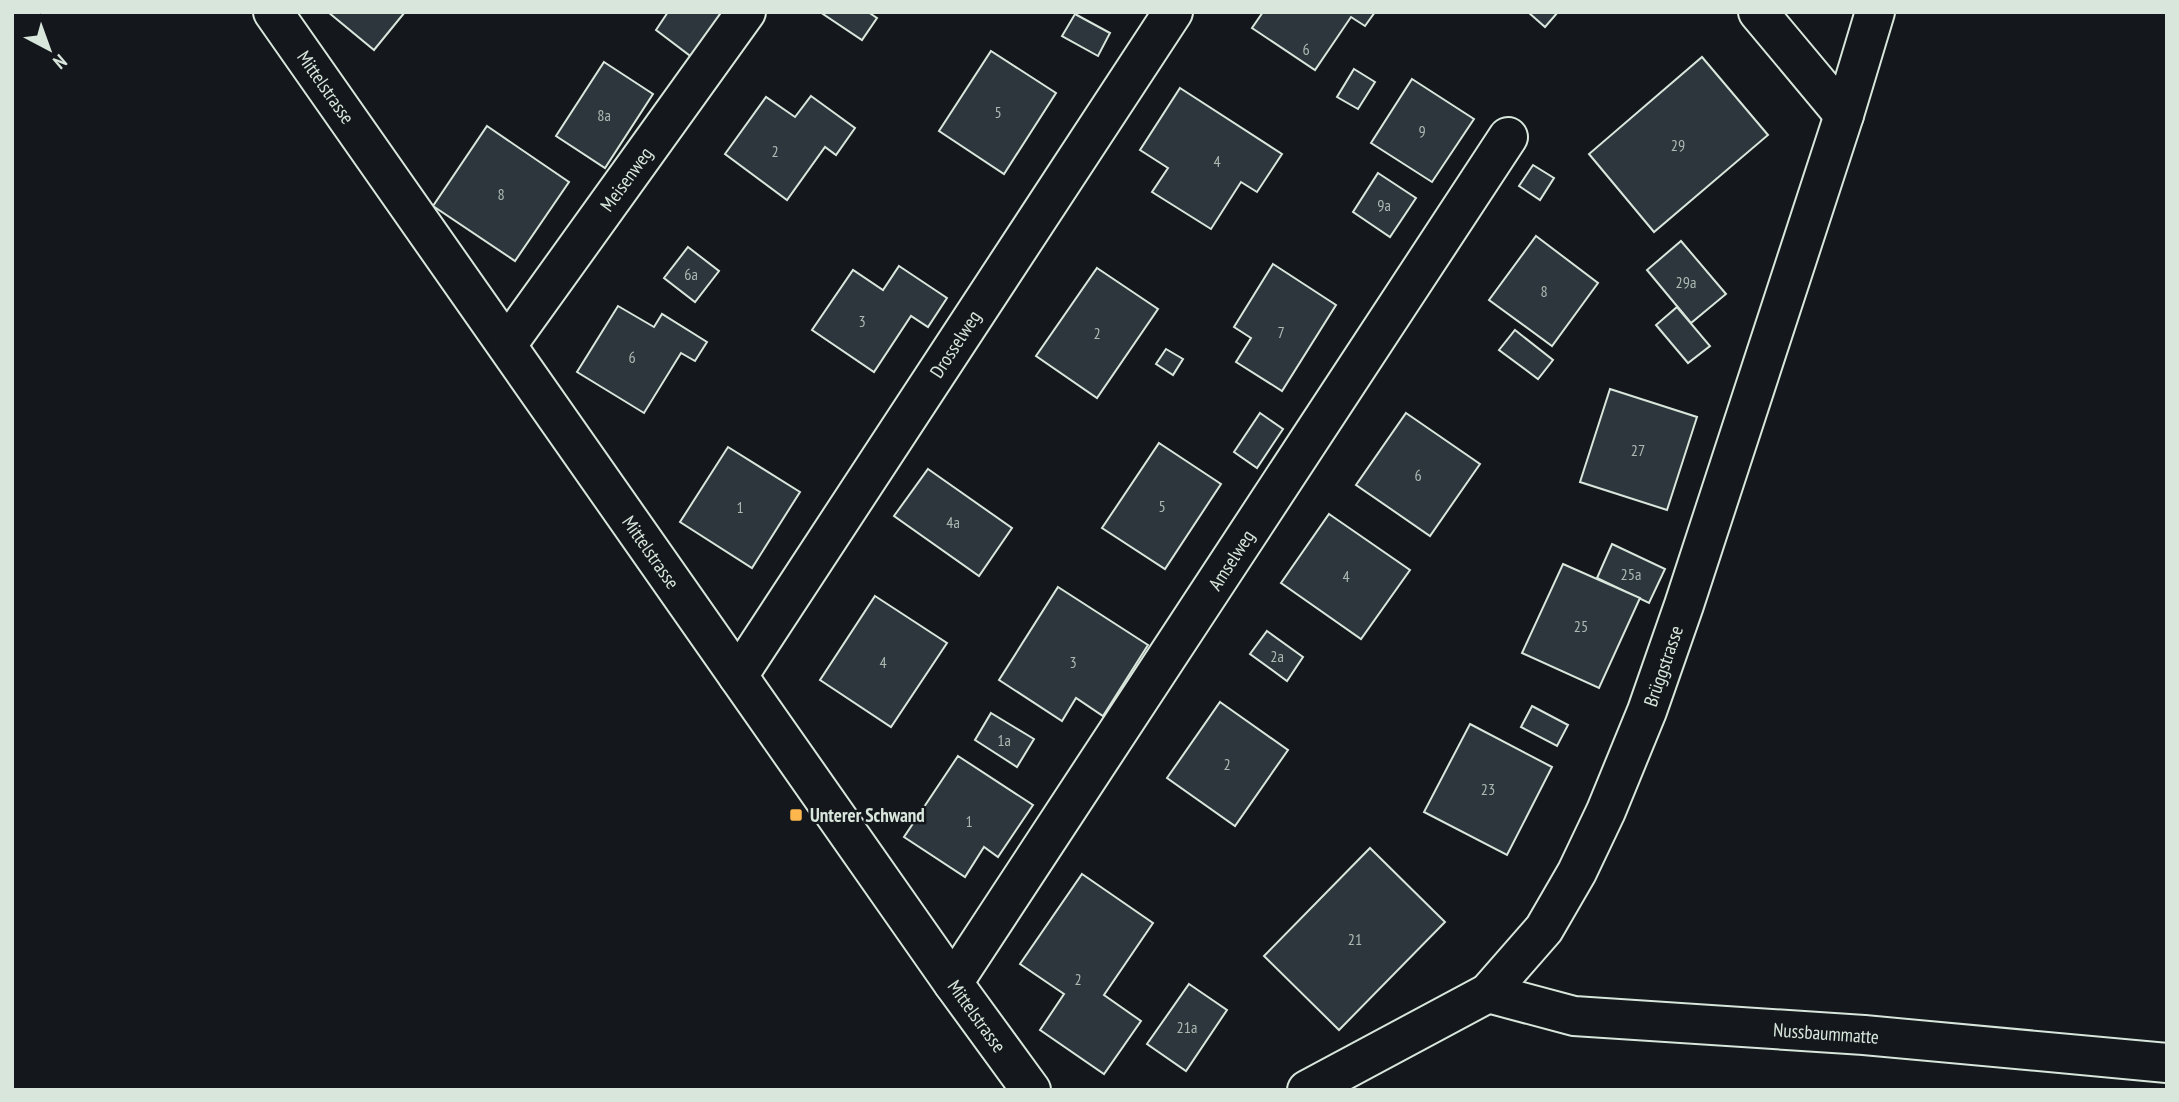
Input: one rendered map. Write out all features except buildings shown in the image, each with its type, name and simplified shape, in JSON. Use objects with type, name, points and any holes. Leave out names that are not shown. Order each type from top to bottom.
[{"type":"street","name":"Mittelstrasse","points":[[273,12],[953,983],[1031,1090]]},
{"type":"street","name":"Meisenweg","points":[[507,345],[746,12]]},
{"type":"street","name":"Drosselweg","points":[[738,676],[1173,12]]},
{"type":"street","points":[[1758,12],[1844,115]]},
{"type":"street","name":"Brüggstrasse","points":[[1307,1090],[1488,993],[1544,929],[1577,872],[1606,811],[1647,711],[1689,592],[1875,12]]},
{"type":"street","name":"Amselweg","points":[[953,983],[1508,137]]},
{"type":"street","name":"Nussbaummatte","points":[[1488,993],[1574,1016],[1864,1035],[2167,1063]]},
{"type":"place","name":"Unterer Schwand","points":[[796,815]]}]
